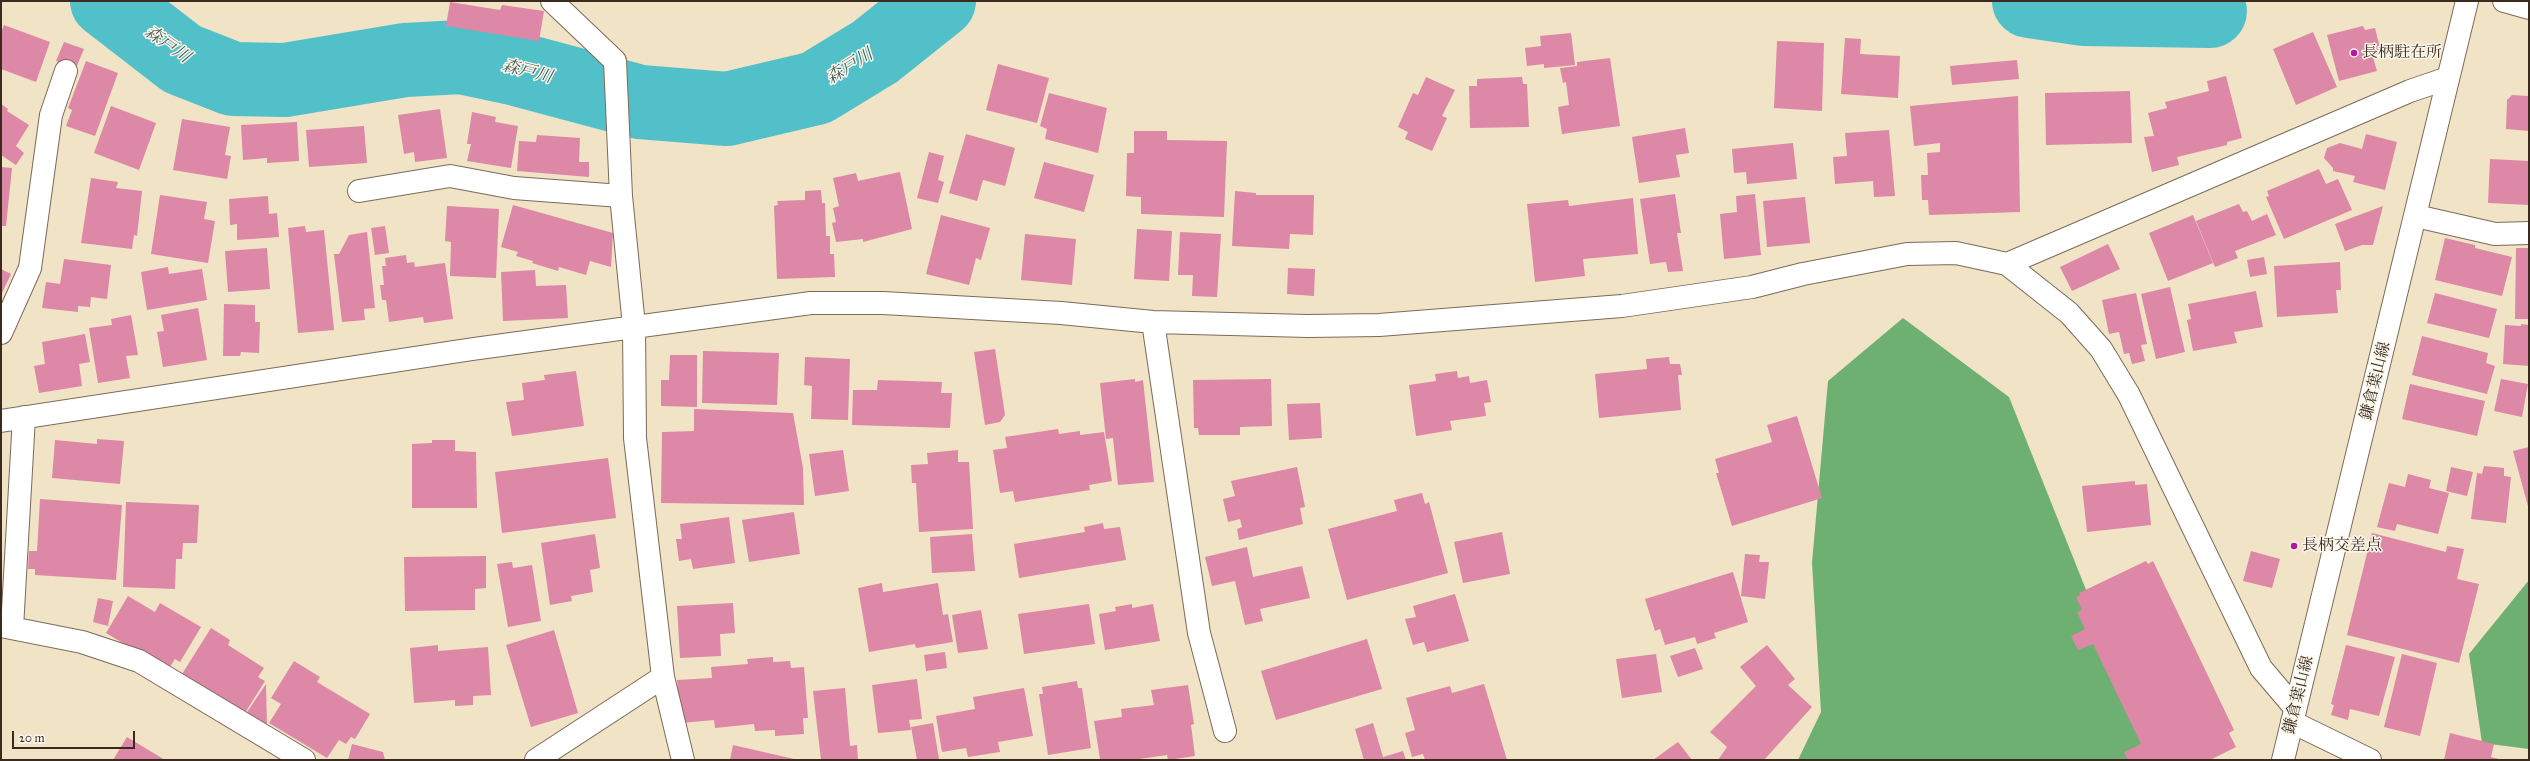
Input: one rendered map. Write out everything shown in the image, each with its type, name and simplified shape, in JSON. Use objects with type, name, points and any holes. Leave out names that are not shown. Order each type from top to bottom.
[{"type":"main road","points":[[552,1],[615,61],[621,196],[634,326],[635,438],[664,678],[683,760]]},
{"type":"main road","name":"鎌倉葉山線","points":[[2283,760],[2467,1]]},
{"type":"main road","points":[[2504,1],[2529,8]]},
{"type":"main road","points":[[1,333],[30,268],[52,115],[66,71]]},
{"type":"main road","points":[[2007,264],[2410,91],[2448,78]]},
{"type":"main road","points":[[359,191],[450,176],[514,188],[621,196]]},
{"type":"main road","points":[[2416,216],[2494,234],[2529,233]]},
{"type":"main road","points":[[304,760],[138,662],[82,642],[6,627],[9,417],[634,326],[811,303],[898,304],[1061,313],[1153,322],[1308,326],[1386,324],[1590,309],[1680,298],[1752,287],[1804,274],[1907,254],[1956,253],[2007,264],[2068,313],[2101,349],[2129,395],[2261,668],[2294,715],[2370,760]]},
{"type":"main road","points":[[1153,322],[1199,633],[1225,731]]},
{"type":"main road","points":[[536,760],[664,678]]},
{"type":"green space","points":[[1903,318],[2009,397],[2154,760],[1798,760],[1821,712],[1812,563],[1828,381]]},
{"type":"green space","points":[[2529,580],[2529,749],[2482,743],[2469,654]]},
{"type":"building","points":[[450,2],[500,10],[502,5],[544,11],[539,41],[446,26]]},
{"type":"building","points":[[4,25],[50,42],[36,82],[1,69],[1,32]]},
{"type":"building","name":"長柄駐在所","points":[[2363,26],[2365,30],[2375,28],[2381,52],[2372,54],[2377,71],[2339,81],[2327,35]]},
{"type":"building","points":[[2313,32],[2337,87],[2296,105],[2273,49]]},
{"type":"building","points":[[1571,33],[1575,65],[1544,68],[1544,64],[1527,66],[1525,48],[1541,46],[1540,36]]},
{"type":"building","points":[[1845,38],[1861,39],[1860,54],[1900,56],[1898,98],[1841,94]]},
{"type":"building","points":[[1777,41],[1824,43],[1822,111],[1774,108]]},
{"type":"building","points":[[64,42],[84,49],[76,68],[56,61]]},
{"type":"building","points":[[1610,58],[1620,126],[1562,134],[1558,107],[1569,105],[1566,82],[1563,83],[1560,68],[1577,66],[1577,62]]},
{"type":"building","points":[[2017,60],[2019,79],[1952,85],[1950,66]]},
{"type":"building","points":[[86,61],[118,73],[95,136],[66,126],[72,110],[68,108]]},
{"type":"building","points":[[998,64],[1049,78],[1037,123],[986,110]]},
{"type":"building","points":[[2226,76],[2242,138],[2227,142],[2227,145],[2177,157],[2179,165],[2152,172],[2144,137],[2154,136],[2148,113],[2167,108],[2165,102],[2209,91],[2207,81]]},
{"type":"building","points":[[1426,77],[1455,90],[1442,116],[1447,118],[1432,151],[1405,139],[1408,132],[1398,127],[1413,93],[1418,95]]},
{"type":"building","points":[[1522,77],[1523,84],[1527,84],[1529,127],[1470,128],[1469,86],[1477,86],[1477,79]]},
{"type":"building","points":[[2130,91],[2132,143],[2046,145],[2045,93]]},
{"type":"building","points":[[1049,93],[1107,108],[1098,153],[1045,139],[1047,129],[1040,126]]},
{"type":"building","points":[[2512,95],[2529,96],[2529,131],[2506,129],[2507,100]]},
{"type":"building","points":[[2018,96],[2020,212],[1929,215],[1928,200],[1922,200],[1921,175],[1928,175],[1927,153],[1940,152],[1940,143],[1914,146],[1910,106]]},
{"type":"building","points":[[1,104],[8,109],[7,111],[29,125],[16,146],[24,153],[16,165],[1,155]]},
{"type":"building","points":[[111,106],[156,123],[139,170],[94,153]]},
{"type":"building","points":[[440,109],[447,158],[415,162],[414,152],[404,154],[398,115]]},
{"type":"building","points":[[472,112],[496,117],[495,122],[518,126],[511,168],[467,161],[471,144],[467,144]]},
{"type":"building","points":[[182,119],[230,127],[225,155],[231,156],[227,179],[173,170]]},
{"type":"building","points":[[297,122],[299,161],[267,163],[267,158],[243,160],[241,125]]},
{"type":"building","points":[[364,126],[367,163],[309,167],[306,130]]},
{"type":"building","points":[[1685,128],[1689,153],[1676,155],[1680,177],[1639,183],[1632,137]]},
{"type":"building","points":[[1889,130],[1895,196],[1874,197],[1873,181],[1835,184],[1833,157],[1847,156],[1845,133]]},
{"type":"building","points":[[1134,131],[1167,131],[1167,140],[1227,141],[1224,217],[1141,214],[1141,197],[1126,196],[1127,153],[1134,153]]},
{"type":"building","points":[[966,134],[1015,148],[1005,186],[983,180],[977,201],[949,193]]},
{"type":"building","points":[[2366,134],[2397,142],[2385,190],[2353,182],[2355,176],[2333,171],[2333,168],[2324,158],[2327,148],[2340,143],[2362,149]]},
{"type":"building","points":[[537,135],[580,138],[579,162],[589,162],[589,177],[517,171],[519,141],[536,142]]},
{"type":"building","points":[[1793,143],[1797,179],[1747,184],[1746,172],[1734,173],[1732,149]]},
{"type":"building","points":[[929,152],[944,156],[938,180],[944,182],[938,203],[917,198]]},
{"type":"building","points":[[2490,159],[2529,161],[2529,205],[2488,203]]},
{"type":"building","points":[[1044,162],[1094,175],[1084,212],[1034,198]]},
{"type":"building","points":[[1,167],[12,168],[6,226],[1,226]]},
{"type":"building","points":[[2319,169],[2326,184],[2338,179],[2352,210],[2284,239],[2266,197],[2269,196],[2267,191]]},
{"type":"building","points":[[900,172],[912,229],[863,242],[863,239],[836,242],[832,223],[836,222],[833,208],[839,206],[833,178],[856,173],[858,181]]},
{"type":"building","points":[[91,178],[118,182],[116,188],[142,191],[137,236],[134,235],[132,249],[81,243]]},
{"type":"building","points":[[821,190],[822,203],[825,203],[826,236],[830,236],[830,254],[834,254],[835,277],[777,279],[774,206],[778,205],[777,201],[805,200],[805,191]]},
{"type":"building","points":[[1235,191],[1256,193],[1256,195],[1314,195],[1313,235],[1290,234],[1289,249],[1232,246]]},
{"type":"building","points":[[1675,194],[1681,233],[1677,233],[1683,271],[1668,272],[1666,262],[1650,264],[1640,199]]},
{"type":"building","points":[[1755,194],[1761,255],[1724,259],[1720,214],[1737,212],[1736,196]]},
{"type":"building","points":[[160,195],[207,202],[204,219],[215,221],[208,263],[151,254]]},
{"type":"building","points":[[268,196],[269,214],[277,213],[279,237],[237,240],[237,224],[230,225],[229,199]]},
{"type":"building","points":[[1805,197],[1810,243],[1767,247],[1763,201]]},
{"type":"building","points":[[1633,198],[1638,254],[1583,259],[1585,276],[1535,282],[1527,204],[1568,200],[1569,206]]},
{"type":"building","points":[[2239,204],[2243,212],[2247,211],[2252,221],[2267,214],[2276,235],[2235,251],[2238,258],[2215,267],[2196,221]]},
{"type":"building","points":[[513,205],[613,233],[611,267],[590,261],[586,275],[559,267],[558,271],[532,263],[533,261],[516,256],[518,252],[501,247]]},
{"type":"building","points":[[447,206],[499,209],[496,278],[450,276],[451,242],[445,241]]},
{"type":"building","points":[[2383,206],[2373,245],[2362,245],[2345,251],[2335,224]]},
{"type":"building","points":[[941,215],[990,228],[981,260],[976,258],[969,285],[926,274]]},
{"type":"building","points":[[2193,215],[2213,263],[2168,281],[2149,233]]},
{"type":"building","points":[[305,226],[306,232],[324,230],[334,330],[298,333],[288,228]]},
{"type":"building","points":[[385,226],[389,253],[375,255],[371,228]]},
{"type":"building","points":[[1137,229],[1172,231],[1169,281],[1134,279]]},
{"type":"building","points":[[367,232],[375,308],[364,309],[365,320],[342,322],[334,254],[339,254],[349,235]]},
{"type":"building","points":[[1180,232],[1221,234],[1217,297],[1192,296],[1193,275],[1178,275]]},
{"type":"building","points":[[1025,234],[1076,239],[1072,285],[1021,280]]},
{"type":"building","points":[[2445,238],[2475,245],[2475,248],[2512,257],[2502,296],[2435,280]]},
{"type":"building","points":[[2108,244],[2120,269],[2072,291],[2060,267]]},
{"type":"building","points":[[267,248],[270,289],[228,292],[225,251]]},
{"type":"building","points":[[2516,248],[2529,248],[2529,319],[2515,319]]},
{"type":"building","points":[[406,255],[407,263],[414,262],[415,267],[445,263],[453,319],[424,323],[423,317],[389,322],[386,300],[382,300],[380,285],[384,285],[382,266],[386,266],[385,258]]},
{"type":"building","points":[[2264,257],[2267,274],[2250,277],[2247,260]]},
{"type":"building","points":[[64,259],[111,265],[107,299],[91,297],[90,307],[78,306],[78,312],[42,308],[46,282],[60,284]]},
{"type":"building","points":[[2340,262],[2341,290],[2336,290],[2338,313],[2277,317],[2274,266]]},
{"type":"building","points":[[168,267],[169,274],[202,269],[207,300],[147,310],[141,272]]},
{"type":"building","points":[[1288,268],[1315,269],[1314,296],[1287,294]]},
{"type":"building","points":[[1,269],[11,274],[1,295]]},
{"type":"building","points":[[535,270],[536,286],[566,285],[568,318],[503,321],[501,272]]},
{"type":"building","points":[[2170,287],[2185,352],[2156,359],[2141,294]]},
{"type":"building","points":[[2256,291],[2263,327],[2234,332],[2237,343],[2193,351],[2187,320],[2191,319],[2188,304]]},
{"type":"building","points":[[2136,293],[2147,344],[2141,345],[2145,361],[2132,364],[2129,353],[2124,354],[2119,332],[2109,334],[2102,300]]},
{"type":"building","points":[[2435,293],[2497,309],[2489,338],[2427,323]]},
{"type":"building","points":[[224,304],[255,305],[255,322],[260,322],[259,353],[241,352],[240,356],[223,356]]},
{"type":"building","points":[[198,308],[207,360],[163,367],[157,332],[164,331],[161,315]]},
{"type":"building","points":[[131,315],[138,355],[126,356],[130,378],[98,383],[89,328],[112,325],[111,319]]},
{"type":"building","points":[[2521,324],[2529,325],[2529,366],[2503,364],[2505,325],[2521,326]]},
{"type":"building","points":[[85,334],[90,362],[79,364],[82,386],[39,393],[34,366],[45,364],[42,342]]},
{"type":"building","points":[[2422,336],[2488,353],[2486,363],[2495,366],[2487,394],[2412,375]]},
{"type":"building","points":[[995,349],[1005,415],[1000,422],[985,425],[974,352]]},
{"type":"building","points":[[703,351],[779,353],[777,405],[702,403]]},
{"type":"building","points":[[670,355],[697,355],[697,407],[661,406],[661,380],[669,380]]},
{"type":"building","points":[[805,357],[850,359],[848,420],[811,419],[812,386],[804,385]]},
{"type":"building","points":[[1669,357],[1670,364],[1680,364],[1682,375],[1678,375],[1681,410],[1599,418],[1595,374],[1647,369],[1646,359]]},
{"type":"building","points":[[576,371],[584,426],[512,436],[506,402],[524,400],[522,383],[545,380],[544,375]]},
{"type":"building","points":[[1457,371],[1458,378],[1469,376],[1470,383],[1487,380],[1491,402],[1484,403],[1486,416],[1450,421],[1452,430],[1416,436],[1409,385],[1436,381],[1435,374]]},
{"type":"building","points":[[1135,379],[1135,382],[1143,380],[1154,482],[1118,485],[1113,438],[1106,439],[1100,383]]},
{"type":"building","points":[[1271,379],[1272,426],[1240,427],[1240,435],[1199,435],[1198,428],[1194,428],[1193,380]]},
{"type":"building","points":[[2501,379],[2528,384],[2522,417],[2494,411]]},
{"type":"building","points":[[878,380],[942,382],[941,393],[952,393],[950,428],[852,425],[853,390],[877,390]]},
{"type":"building","points":[[2410,384],[2485,401],[2477,436],[2402,419]]},
{"type":"building","points":[[1320,403],[1322,438],[1289,440],[1287,404]]},
{"type":"building","points":[[694,409],[793,413],[803,468],[804,505],[661,503],[662,432],[694,431]]},
{"type":"building","points":[[1797,416],[1822,498],[1732,526],[1716,473],[1719,473],[1715,459],[1772,442],[1767,425]]},
{"type":"building","points":[[1058,429],[1059,434],[1080,431],[1080,435],[1104,432],[1112,481],[1089,485],[1090,490],[1015,502],[1013,491],[1000,493],[993,450],[1007,448],[1005,437]]},
{"type":"building","points":[[97,439],[124,441],[120,484],[52,478],[55,440],[97,444]]},
{"type":"building","points":[[432,440],[455,440],[455,451],[476,452],[477,508],[412,508],[412,444],[432,443]]},
{"type":"building","points":[[2529,447],[2529,510],[2513,451]]},
{"type":"building","points":[[843,450],[849,491],[815,496],[809,454]]},
{"type":"building","points":[[958,450],[958,462],[969,462],[973,529],[919,532],[916,483],[912,483],[911,465],[928,464],[927,453]]},
{"type":"building","points":[[608,458],[616,518],[502,533],[495,472]]},
{"type":"building","points":[[2484,466],[2504,468],[2504,476],[2511,477],[2506,523],[2471,519],[2477,473],[2482,474]]},
{"type":"building","points":[[1297,467],[1305,507],[1300,508],[1303,524],[1239,540],[1237,529],[1242,527],[1240,519],[1228,522],[1223,499],[1235,496],[1231,481]]},
{"type":"building","points":[[2451,467],[2473,472],[2467,496],[2446,491]]},
{"type":"building","points":[[2408,474],[2431,480],[2429,488],[2449,493],[2438,534],[2397,524],[2395,531],[2377,527],[2389,483],[2405,487]]},
{"type":"building","points":[[2135,481],[2135,485],[2147,484],[2151,525],[2087,532],[2082,486]]},
{"type":"building","points":[[1422,493],[1425,504],[1429,502],[1448,573],[1347,600],[1328,529],[1397,511],[1394,500]]},
{"type":"building","points":[[40,499],[122,505],[116,580],[35,575],[35,569],[28,569],[29,551],[37,551]]},
{"type":"building","points":[[126,502],[199,505],[197,543],[183,543],[182,559],[176,559],[175,589],[123,587]]},
{"type":"building","points":[[794,512],[800,554],[749,562],[742,520]]},
{"type":"building","points":[[729,517],[735,563],[693,569],[691,559],[679,561],[676,539],[682,539],[680,524]]},
{"type":"building","points":[[1103,523],[1104,529],[1120,527],[1126,560],[1019,578],[1014,544],[1085,532],[1084,527]]},
{"type":"building","points":[[1502,532],[1510,574],[1463,583],[1454,542]]},
{"type":"building","points":[[2372,533],[2446,552],[2447,546],[2464,549],[2457,579],[2479,584],[2459,663],[2347,635]]},
{"type":"building","points":[[595,534],[600,568],[590,570],[593,592],[571,596],[572,601],[550,605],[541,543]]},
{"type":"building","points":[[972,534],[975,571],[932,573],[930,537]]},
{"type":"building","points":[[1247,547],[1253,577],[1302,566],[1310,598],[1260,609],[1263,621],[1245,625],[1235,581],[1212,586],[1205,557]]},
{"type":"building","points":[[2251,551],[2280,559],[2272,588],[2243,581]]},
{"type":"building","points":[[1745,554],[1760,555],[1759,562],[1769,562],[1765,599],[1741,596]]},
{"type":"building","points":[[486,556],[486,588],[475,589],[475,610],[405,611],[404,557]]},
{"type":"building","points":[[2146,561],[2148,564],[2153,561],[2234,730],[2229,733],[2236,747],[2210,760],[2128,760],[2124,752],[2141,744],[2093,644],[2078,650],[2071,636],[2085,629],[2077,612],[2082,610],[2076,597],[2080,595],[2079,593]]},
{"type":"building","points":[[512,562],[513,568],[532,565],[541,621],[508,627],[497,564]]},
{"type":"building","points":[[1733,572],[1748,622],[1714,633],[1716,638],[1697,644],[1695,637],[1665,645],[1660,629],[1655,631],[1645,599]]},
{"type":"building","points":[[882,583],[883,592],[938,583],[943,615],[948,614],[953,642],[916,648],[915,644],[869,652],[858,588]]},
{"type":"building","points":[[1455,594],[1469,641],[1427,652],[1424,642],[1413,645],[1405,619],[1416,617],[1413,606]]},
{"type":"building","points":[[128,596],[155,612],[160,603],[201,627],[180,662],[175,659],[168,670],[106,633]]},
{"type":"building","points":[[98,598],[113,601],[108,626],[93,622]]},
{"type":"building","points":[[733,603],[735,633],[720,634],[721,656],[680,658],[677,606]]},
{"type":"building","points":[[1089,604],[1095,644],[1024,654],[1018,614]]},
{"type":"building","points":[[1132,604],[1132,608],[1153,604],[1160,641],[1105,650],[1099,614],[1116,611],[1115,607]]},
{"type":"building","points":[[981,610],[988,649],[958,653],[952,615]]},
{"type":"building","points":[[211,628],[230,640],[228,645],[264,668],[258,677],[265,681],[245,713],[182,674]]},
{"type":"building","points":[[554,630],[578,713],[531,727],[506,645]]},
{"type":"building","points":[[1367,639],[1382,689],[1276,720],[1261,671]]},
{"type":"building","points":[[438,645],[438,651],[488,647],[491,695],[473,696],[473,705],[455,706],[455,700],[414,703],[410,648]]},
{"type":"building","points":[[1767,645],[1795,679],[1788,685],[1812,707],[1764,760],[1718,760],[1727,747],[1710,732],[1756,686],[1740,667]]},
{"type":"building","points":[[2346,645],[2395,657],[2379,716],[2350,709],[2348,720],[2331,715],[2334,705],[2331,704]]},
{"type":"building","points":[[1695,648],[1703,669],[1678,677],[1670,656]]},
{"type":"building","points":[[945,652],[947,668],[926,671],[924,655]]},
{"type":"building","points":[[1656,654],[1662,692],[1622,698],[1616,659]]},
{"type":"building","points":[[2402,654],[2437,663],[2420,736],[2384,727]]},
{"type":"building","points":[[773,657],[773,662],[790,661],[791,668],[804,667],[808,718],[803,718],[804,734],[775,736],[775,730],[755,731],[754,724],[715,728],[714,720],[681,723],[677,680],[712,678],[711,667],[748,664],[747,659]]},
{"type":"building","points":[[294,661],[320,677],[317,682],[370,714],[355,739],[351,737],[346,744],[339,740],[327,758],[269,723],[281,704],[271,698]]},
{"type":"building","points":[[917,679],[922,719],[909,720],[911,730],[878,733],[872,685]]},
{"type":"building","points":[[1077,681],[1078,688],[1082,688],[1091,748],[1048,755],[1039,694],[1043,694],[1042,687]]},
{"type":"building","points":[[266,684],[267,729],[245,715]]},
{"type":"building","points":[[1484,684],[1507,760],[1425,760],[1423,754],[1412,757],[1405,733],[1415,730],[1406,698],[1450,686],[1452,693]]},
{"type":"building","points":[[1188,685],[1194,724],[1191,725],[1195,756],[1168,760],[1167,755],[1133,760],[1100,759],[1094,721],[1122,717],[1121,709],[1154,705],[1151,690]]},
{"type":"building","points":[[845,688],[850,746],[857,745],[858,760],[821,760],[813,691]]},
{"type":"building","points":[[1024,688],[1033,736],[998,742],[1000,752],[968,757],[966,748],[942,752],[936,716],[975,709],[973,697]]},
{"type":"building","points":[[933,723],[939,759],[917,760],[911,727]]},
{"type":"building","points":[[1373,723],[1383,757],[1403,751],[1406,760],[1364,760],[1355,729]]},
{"type":"building","points":[[2450,733],[2494,744],[2491,757],[2503,760],[2444,760]]},
{"type":"building","points":[[127,737],[165,760],[113,760]]},
{"type":"building","points":[[1678,742],[1692,760],[1653,760]]},
{"type":"building","points":[[352,744],[383,752],[385,760],[348,760]]},
{"type":"building","points":[[733,745],[794,759],[794,760],[730,760]]},
{"type":"waterway","name":"森戸川","points":[[107,1],[182,59],[233,79],[285,80],[405,60],[461,57],[513,68],[640,102],[727,109],[816,88],[875,52],[939,1]]},
{"type":"waterway","name":"森戸川","points":[[2029,1],[2083,9],[2210,11]]},
{"type":"place","name":"長柄駐在所","points":[[2354,53]]},
{"type":"place","name":"長柄交差点","points":[[2294,546]]}]
